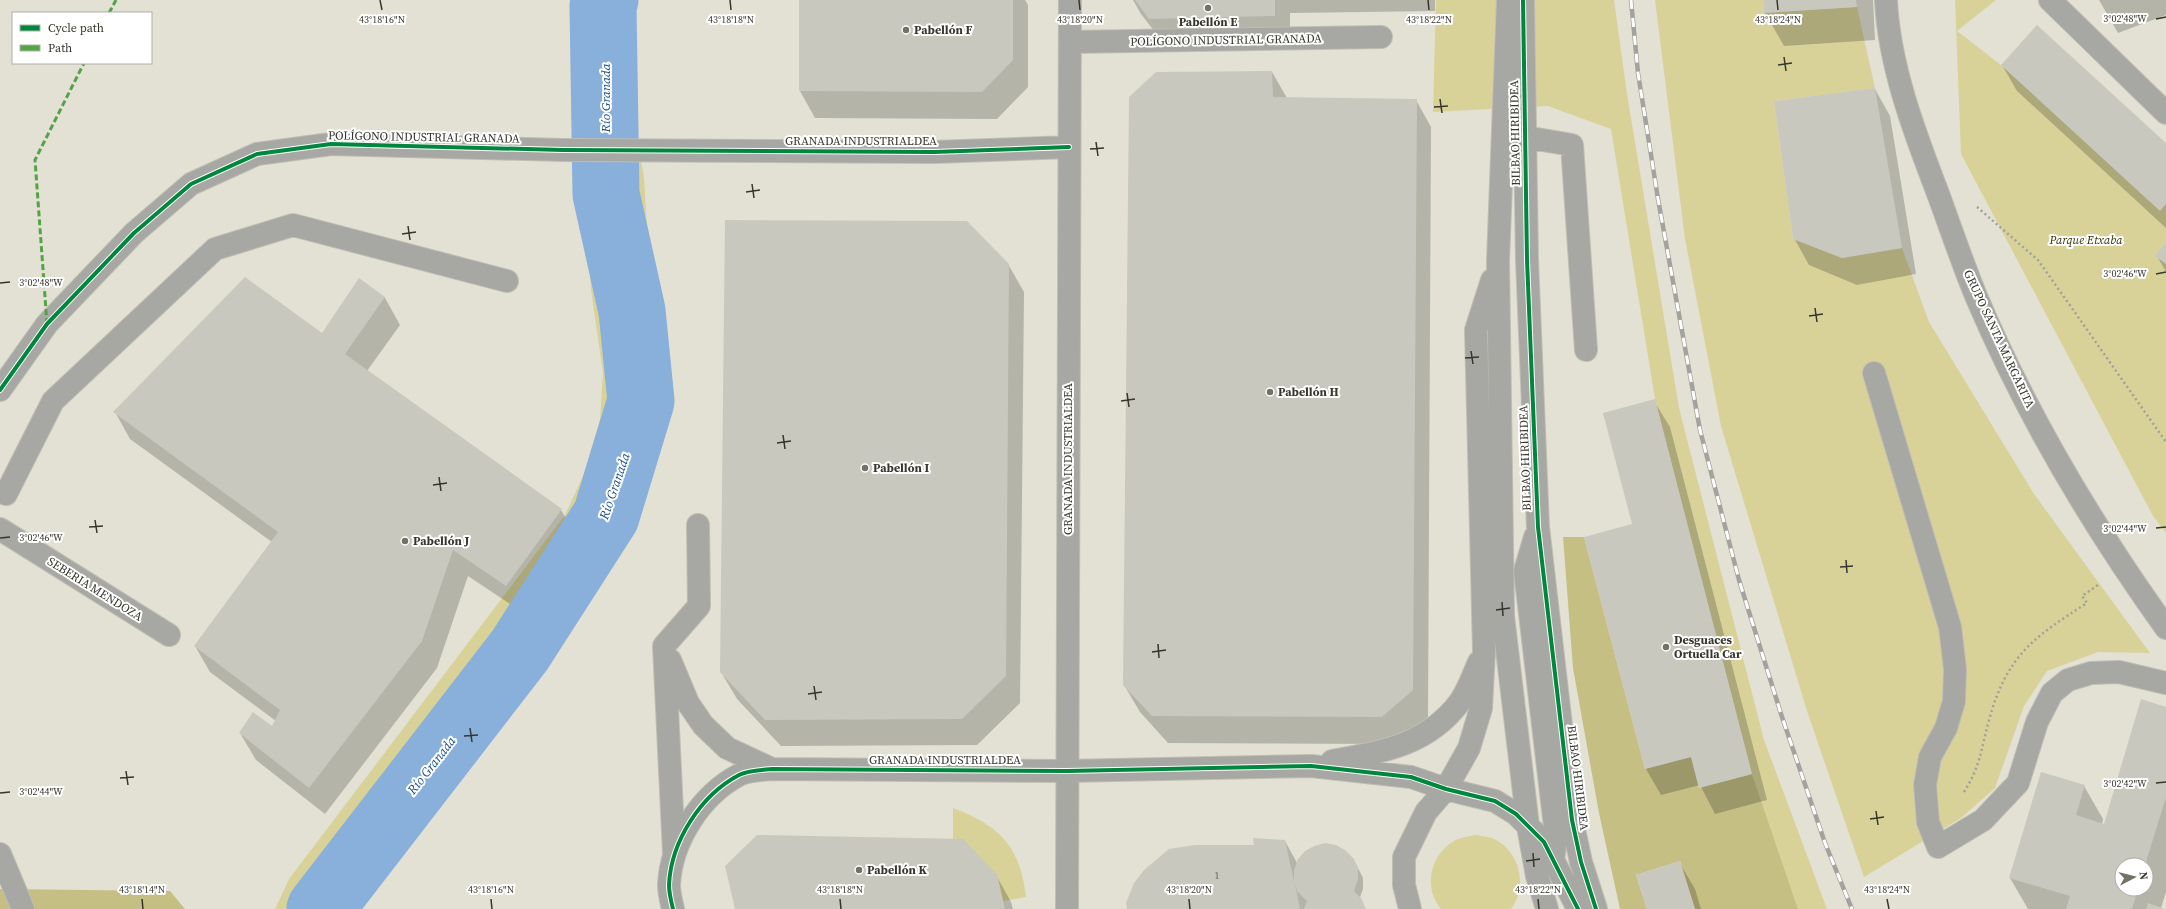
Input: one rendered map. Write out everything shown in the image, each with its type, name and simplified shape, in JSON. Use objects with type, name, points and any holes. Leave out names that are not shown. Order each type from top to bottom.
[{"type":"street","name":"GRANADA INDUSTRIALDEA","points":[[1067,909],[1070,0]]},
{"type":"street","name":"BILBAO HIRIBIDEA","points":[[1508,0],[1498,261],[1503,616],[1528,826],[1544,906]]},
{"type":"street","name":"BILBAO HIRIBIDEA","points":[[1523,0],[1527,260],[1538,527],[1572,820],[1581,862],[1596,909]]},
{"type":"street","name":"GRUPO SANTA MARGARITA","points":[[1886,0],[1898,78],[1927,164],[1976,296],[2020,388],[2064,471],[2124,568],[2166,628]]},
{"type":"street","points":[[2050,0],[2166,113]]},
{"type":"street","name":"POLÍGONO INDUSTRIAL GRANADA","points":[[1070,42],[1381,37]]},
{"type":"street","points":[[1525,137],[1572,145],[1586,350]]},
{"type":"street","name":"POLÍGONO INDUSTRIAL GRANADA","points":[[0,390],[47,324],[134,233],[191,184],[257,154],[331,144],[563,150]]},
{"type":"street","name":"GRANADA INDUSTRIALDEA","points":[[563,150],[652,149],[934,152],[1069,147]]},
{"type":"street","points":[[2,497],[53,401],[215,249],[293,225],[507,281]]},
{"type":"street","points":[[1410,909],[1404,885],[1404,857],[1426,812],[1446,789],[1469,748],[1476,729],[1481,708],[1484,650],[1476,330],[1498,261]]},
{"type":"street","points":[[1874,373],[1950,627],[1955,669],[1954,701],[1946,728],[1930,757],[1926,769],[1925,785],[1928,822],[1938,847],[1983,820],[2018,783],[2037,722],[2052,693],[2068,680],[2091,673],[2119,672],[2166,683]]},
{"type":"street","points":[[664,646],[699,606],[698,525]]},
{"type":"street","points":[[1538,527],[1525,571],[1556,835],[1551,882],[1544,906]]},
{"type":"street","name":"SEBERIA MENDOZA","points":[[0,529],[169,636]]},
{"type":"street","name":"GRANADA INDUSTRIALDEA","points":[[664,646],[688,703],[703,725],[727,748],[772,769]]},
{"type":"street","name":"GRANADA INDUSTRIALDEA","points":[[664,646],[674,853],[669,885],[672,909]]},
{"type":"street","points":[[1311,766],[1391,750],[1407,743],[1439,723],[1460,702],[1484,650]]},
{"type":"street","name":"GRANADA INDUSTRIALDEA","points":[[674,853],[696,812],[714,792],[740,774],[772,769],[1067,771],[1311,766]]},
{"type":"street","points":[[1311,766],[1411,777],[1446,789],[1495,801],[1516,814],[1544,842],[1578,909]]},
{"type":"street","points":[[0,854],[23,909]]},
{"type":"path","points":[[1974,204],[2038,260],[2166,442]]},
{"type":"green space","points":[[587,0],[627,0],[619,36],[644,177],[651,300],[667,390],[636,515],[577,612],[349,896],[343,909],[275,909],[289,879],[565,515],[584,474],[600,420],[603,373],[591,290],[580,112],[578,44]]},
{"type":"green space","points":[[1436,0],[1614,0],[1627,94],[1679,408],[1764,740],[1827,909],[1798,909],[1752,774],[1655,399],[1611,129],[1548,106],[1433,112]]},
{"type":"green space","points":[[1655,0],[1763,0],[1764,13],[1857,7],[1875,88],[1774,101],[1793,239],[1842,258],[1902,248],[1929,322],[2034,494],[2150,653],[2098,652],[2047,671],[2024,706],[1995,788],[1961,818],[1864,877],[1807,711],[1721,426],[1685,239]]},
{"type":"green space","name":"Parque Etxaba","points":[[1955,0],[1996,0],[1957,31],[2001,65],[2160,210],[2166,204],[2166,242],[2156,256],[2166,264],[2166,533],[2153,516],[1961,154]]},
{"type":"green space","points":[[953,808],[983,822],[1005,840],[1013,851],[1019,864],[1026,897],[1003,901],[953,839]]},
{"type":"green space","points":[[1476,835],[1492,838],[1501,843],[1509,850],[1515,859],[1520,879],[1516,900],[1511,909],[1441,909],[1435,900],[1432,890],[1432,870],[1436,861],[1441,852],[1458,839]]},
{"type":"shaded area","points":[[1563,537],[1584,537],[1645,769],[1691,757],[1699,788],[1752,774],[1798,909],[1695,909],[1680,861],[1636,875],[1647,909],[1620,909],[1599,813],[1573,668]]},
{"type":"shaded area","points":[[0,889],[170,891],[185,909],[0,909]]},
{"type":"building","name":"Pabellón F","points":[[799,0],[1013,0],[1013,60],[982,92],[799,91]]},
{"type":"building","name":"Pabellón E","points":[[1135,0],[1275,0],[1275,16],[1149,19]]},
{"type":"building","points":[[1763,0],[1856,0],[1857,7],[1764,13]]},
{"type":"building","points":[[2037,25],[2166,143],[2166,204],[2160,211],[2001,65]]},
{"type":"building","name":"Pabellón H","points":[[1272,71],[1273,97],[1417,99],[1413,690],[1382,717],[1152,716],[1123,685],[1129,97],[1156,72]]},
{"type":"building","points":[[1875,88],[1902,248],[1842,258],[1793,239],[1774,101]]},
{"type":"building","name":"Pabellón I","points":[[725,220],[967,221],[1009,264],[1006,676],[962,719],[765,720],[720,672]]},
{"type":"building","points":[[2166,242],[2166,264],[2155,256]]},
{"type":"building","name":"Pabellón J","points":[[245,277],[322,333],[359,278],[385,297],[345,354],[562,509],[506,586],[453,550],[422,641],[309,788],[239,733],[253,712],[272,726],[280,710],[194,646],[278,532],[113,412]]},
{"type":"building","name":"Desguaces Ortuella Car","points":[[1655,399],[1752,774],[1699,788],[1691,757],[1645,769],[1584,537],[1632,524],[1603,413]]},
{"type":"building","points":[[2141,699],[2166,707],[2166,797],[2147,857],[2114,857],[2114,897],[2136,897],[2132,909],[2066,909],[2070,896],[2009,878],[2041,772],[2085,785],[2076,815],[2104,824]]},
{"type":"building","name":"Pabellón K","points":[[757,835],[963,839],[997,874],[1005,909],[735,909],[725,866]]},
{"type":"building","points":[[1253,838],[1285,840],[1294,881],[1294,870],[1298,859],[1305,851],[1314,846],[1325,843],[1336,845],[1345,850],[1353,858],[1358,868],[1358,879],[1354,891],[1361,898],[1366,909],[1304,909],[1307,901],[1297,891],[1295,884],[1300,909],[1127,909],[1126,903],[1134,883],[1144,870],[1169,849],[1195,845],[1254,845]]},
{"type":"building","points":[[1680,861],[1695,909],[1647,909],[1636,875]]},
{"type":"building","points":[[2148,903],[2165,909],[2146,909]]},
{"type":"waterway","name":"Río Granada","points":[[320,909],[520,650],[606,516],[641,401],[632,311],[606,194],[603,6],[605,0]]},
{"type":"railway","points":[[1631,0],[1638,73],[1658,199],[1700,430],[1739,580],[1782,717],[1825,843],[1852,909]]},
{"type":"marked path","points":[[110,12],[116,0]]},
{"type":"marked path","points":[[47,324],[35,160],[83,64]]},
{"type":"cycle path","points":[[1523,0],[1527,260],[1538,527],[1572,820],[1581,862],[1596,909]]},
{"type":"cycle path","points":[[0,390],[47,324],[134,233],[191,184],[257,154],[331,144],[563,150],[934,152],[1069,147]]},
{"type":"cycle path","points":[[673,909],[669,888],[671,868],[675,852],[690,821],[712,794],[739,775],[747,772],[772,769],[1067,771],[1311,766],[1411,777],[1446,789],[1495,801],[1516,814],[1544,842],[1578,909]]},
{"type":"place","name":"Pabellón E","points":[[1208,8]]},
{"type":"place","name":"Pabellón F","points":[[906,30]]},
{"type":"place","name":"Pabellón H","points":[[1270,392]]},
{"type":"place","name":"Pabellón I","points":[[865,468]]},
{"type":"place","name":"Pabellón J","points":[[405,541]]},
{"type":"place","name":"Desguaces Ortuella Car","points":[[1666,647]]},
{"type":"place","name":"Pabellón K","points":[[859,870]]}]
